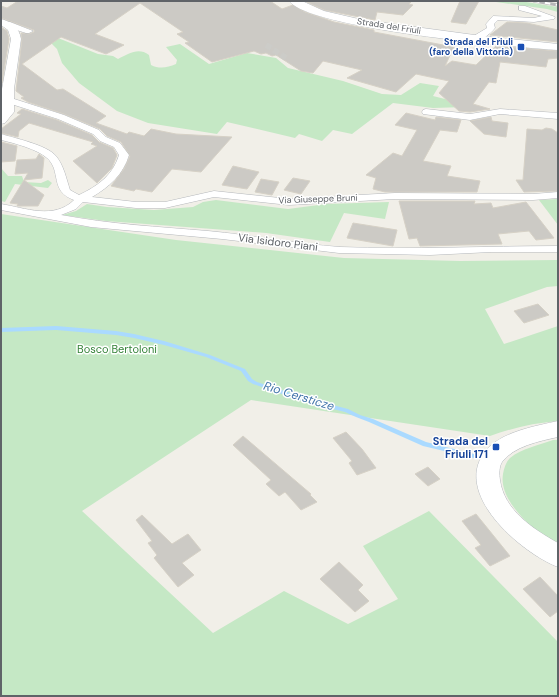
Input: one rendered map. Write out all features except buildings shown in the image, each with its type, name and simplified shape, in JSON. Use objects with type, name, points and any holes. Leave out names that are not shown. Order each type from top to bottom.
[{"type":"main road","name":"Strada del Friuli","points":[[294,1],[308,9],[331,16],[378,25],[475,39],[558,47]]},
{"type":"main road","points":[[558,429],[535,434],[503,449],[496,454],[489,463],[488,471],[488,483],[501,510],[511,523],[558,556]]},
{"type":"street","points":[[475,39],[486,33],[491,28],[490,24],[496,18],[534,20],[551,17],[522,8]]},
{"type":"street","points":[[4,23],[28,35],[16,39]]},
{"type":"street","points":[[1,120],[8,112],[8,100],[16,39],[15,32],[12,28],[4,23]]},
{"type":"street","points":[[8,100],[61,117],[96,132],[104,139],[117,145],[124,155],[121,163],[110,180],[92,195],[80,199],[70,208],[45,216]]},
{"type":"street","points":[[426,112],[470,117],[476,117],[485,113],[500,112],[558,116]]},
{"type":"street","name":"Via Giuseppe Bruni","points":[[1,137],[25,143],[51,156],[58,167],[65,191],[69,196],[80,199],[149,206],[166,205],[214,194],[289,202],[322,198],[395,196],[539,197],[558,195]]},
{"type":"street","name":"Via Isidoro Piani","points":[[1,207],[91,224],[222,236],[339,250],[430,252],[558,249]]},
{"type":"green space","points":[[489,1],[520,1],[558,7],[558,12],[547,9]]},
{"type":"green space","points":[[43,32],[98,54],[113,56],[118,59],[137,51],[145,53],[149,55],[151,65],[157,67],[166,67],[176,64],[177,60],[166,47],[180,44],[209,64],[247,53],[276,58],[288,68],[343,81],[382,94],[401,95],[420,83],[439,86],[433,96],[465,104],[465,107],[433,108],[393,103],[352,134],[333,130],[322,141],[299,134],[295,138],[227,122],[217,134],[148,123],[117,111],[79,83],[62,63],[57,49],[52,44],[32,36]]},
{"type":"green space","points":[[1,168],[8,176],[22,176],[24,182],[41,183],[48,180],[52,183],[48,188],[15,184],[5,202],[1,201]]},
{"type":"green space","points":[[558,199],[558,225],[539,200]]},
{"type":"green space","points":[[216,200],[288,209],[326,204],[389,202],[385,219],[344,213],[330,242],[266,233],[106,221],[62,215],[76,211],[87,204],[107,207],[154,210],[193,207],[203,202]]},
{"type":"green space","name":"Bosco Bertoloni","points":[[1,214],[176,240],[344,258],[460,261],[558,260],[558,286],[547,287],[485,309],[504,344],[558,326],[558,421],[523,426],[490,436],[251,400],[82,511],[213,633],[284,591],[348,624],[398,599],[363,546],[429,511],[558,642],[558,696],[1,696]]},
{"type":"green space","points":[[553,440],[558,440],[558,548],[530,526],[521,516],[507,496],[503,485],[504,470],[506,463],[510,458],[525,449]]},
{"type":"waterway","name":"Rio Cersticze","points":[[1,330],[56,328],[116,333],[164,343],[208,356],[243,370],[250,380],[255,383],[305,400],[346,410],[425,444],[478,457]]},
{"type":"tunnel","points":[[266,45],[286,58]]},
{"type":"railway","points":[[534,1],[558,5]]},
{"type":"place","name":"Strada del Friuli (faro della Vittoria)","points":[[521,47]]},
{"type":"place","name":"Strada del Friuli 171","points":[[496,447]]}]
